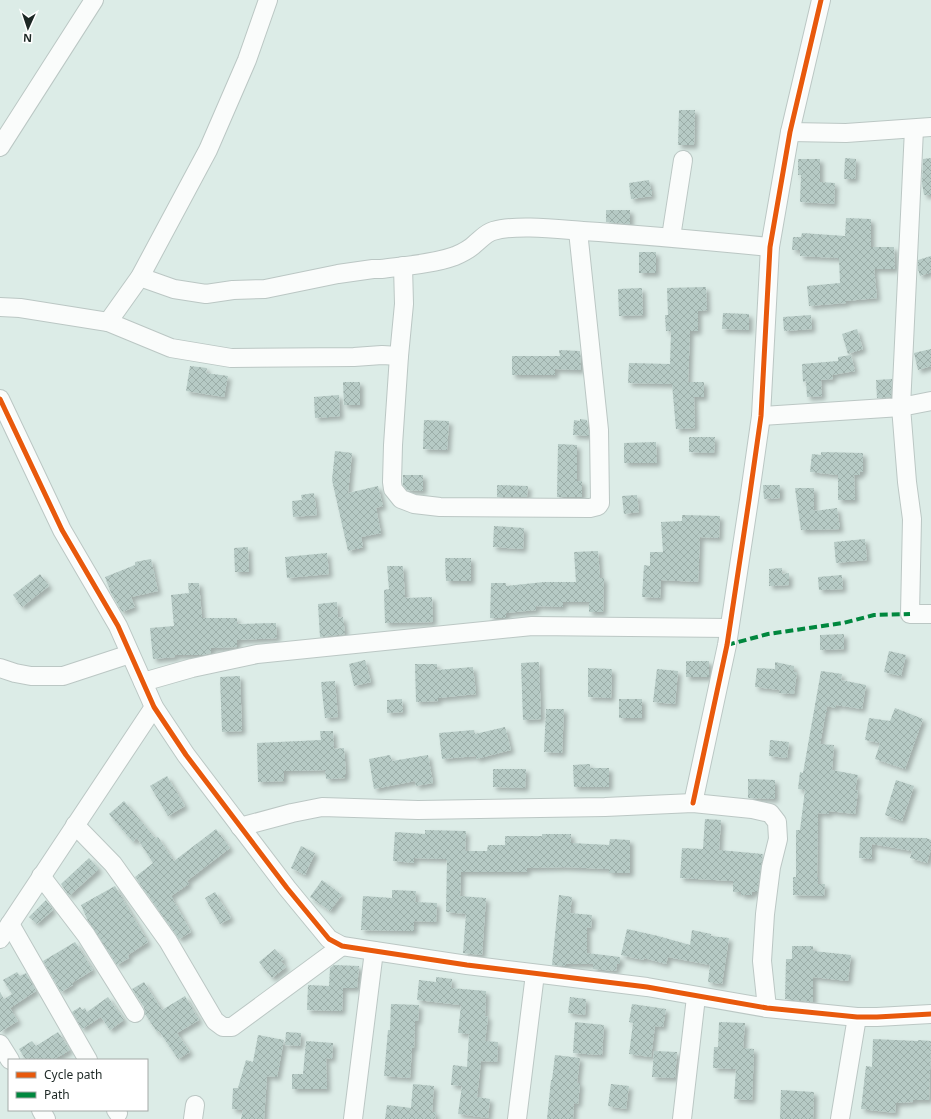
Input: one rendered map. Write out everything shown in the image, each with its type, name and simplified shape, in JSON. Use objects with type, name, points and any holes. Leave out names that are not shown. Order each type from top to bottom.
[{"type":"street","points":[[0,147],[94,0]]},
{"type":"street","points":[[108,322],[140,278],[208,150],[247,60],[268,0]]},
{"type":"street","points":[[693,803],[729,628],[750,500],[761,416],[770,247],[790,132],[821,0]]},
{"type":"street","points":[[790,132],[846,133],[923,128],[901,407],[907,482],[912,519],[910,614],[931,614]]},
{"type":"street","points":[[671,237],[683,160]]},
{"type":"street","points":[[140,278],[174,289],[206,294],[233,290],[265,289],[338,274],[403,266],[455,256],[464,252],[481,237],[492,231],[516,228],[671,237],[770,247]]},
{"type":"street","points":[[403,266],[404,304],[398,356],[393,445],[393,489],[401,499],[414,504],[440,507],[590,508],[598,506],[600,503],[599,430],[578,231]]},
{"type":"street","points":[[0,307],[20,308],[108,322],[171,348],[231,358],[398,356]]},
{"type":"street","points":[[0,399],[62,530],[118,626],[154,707],[186,755],[240,827],[320,930],[329,939],[342,946],[535,974],[647,987],[696,997],[767,1008],[857,1017],[931,1014]]},
{"type":"street","points":[[761,416],[901,407],[931,401]]},
{"type":"street","points":[[142,682],[192,668],[257,654],[532,626],[729,628]]},
{"type":"street","points":[[0,668],[31,676],[63,676],[130,654]]},
{"type":"street","points":[[87,1059],[5,931],[154,707]]},
{"type":"street","points":[[240,827],[292,813],[322,807],[418,810],[605,807],[693,803],[752,809],[770,813],[777,822],[778,839],[771,867],[765,914],[762,961],[767,1008]]},
{"type":"street","points":[[76,825],[113,864],[168,941],[215,1021],[223,1026],[232,1027],[342,946]]},
{"type":"street","points":[[41,876],[86,935],[135,1013]]},
{"type":"street","points":[[353,1119],[374,951]]},
{"type":"street","points":[[517,1119],[535,974]]},
{"type":"street","points":[[682,1119],[696,997]]},
{"type":"street","points":[[840,1119],[857,1017]]},
{"type":"street","points":[[0,1044],[9,1059]]},
{"type":"building","points":[[679,110],[695,110],[694,145],[678,145]]},
{"type":"building","points":[[845,158],[856,159],[855,179],[844,179]]},
{"type":"building","points":[[931,158],[931,195],[924,195],[922,183],[923,159]]},
{"type":"building","points":[[798,159],[820,159],[820,182],[835,183],[834,204],[800,202],[801,175],[798,175]]},
{"type":"building","points":[[649,180],[652,196],[631,199],[629,183]]},
{"type":"building","points":[[606,210],[630,210],[630,224],[606,222]]},
{"type":"building","points":[[846,218],[871,219],[871,247],[894,247],[895,269],[874,269],[877,298],[846,301],[846,303],[809,306],[807,286],[840,283],[839,258],[800,256],[800,250],[792,250],[793,237],[801,237],[802,233],[845,236]]},
{"type":"building","points":[[639,252],[656,252],[656,273],[639,273]]},
{"type":"building","points":[[931,256],[931,272],[920,276],[918,260]]},
{"type":"building","points":[[706,287],[707,310],[698,311],[698,331],[690,331],[688,382],[704,382],[704,397],[694,397],[695,428],[676,429],[672,384],[628,383],[629,363],[670,364],[671,331],[666,331],[665,315],[668,315],[667,288]]},
{"type":"building","points":[[642,288],[643,315],[619,316],[618,289]]},
{"type":"building","points":[[723,313],[749,314],[749,330],[722,329]]},
{"type":"building","points":[[811,315],[812,329],[784,331],[783,317]]},
{"type":"building","points":[[857,329],[863,349],[848,354],[842,334]]},
{"type":"building","points":[[931,349],[931,366],[918,370],[914,353]]},
{"type":"building","points":[[559,350],[580,351],[581,370],[555,369],[555,375],[512,375],[512,356],[560,356]]},
{"type":"building","points":[[851,355],[855,371],[832,375],[833,379],[821,380],[822,396],[807,397],[806,381],[803,382],[802,364],[838,361],[838,357]]},
{"type":"building","points":[[190,366],[207,368],[206,373],[228,376],[224,397],[186,391]]},
{"type":"building","points":[[892,379],[891,397],[877,398],[876,380]]},
{"type":"building","points":[[343,382],[360,382],[360,405],[344,405]]},
{"type":"building","points":[[339,395],[340,416],[315,418],[314,397]]},
{"type":"building","points":[[580,419],[587,420],[589,436],[573,435],[574,420],[580,421]]},
{"type":"building","points":[[424,420],[449,421],[447,450],[423,449]]},
{"type":"building","points":[[689,437],[715,437],[714,453],[689,452]]},
{"type":"building","points":[[656,442],[657,463],[624,463],[624,443]]},
{"type":"building","points":[[558,444],[577,445],[577,481],[582,481],[582,497],[557,497]]},
{"type":"building","points":[[335,451],[352,453],[348,493],[378,486],[383,506],[376,508],[381,533],[361,537],[363,547],[348,551],[332,480]]},
{"type":"building","points":[[821,452],[863,453],[863,472],[860,471],[860,475],[854,475],[855,500],[838,500],[838,475],[810,472],[812,454],[821,455]]},
{"type":"building","points":[[403,475],[423,475],[423,491],[407,490],[403,485]]},
{"type":"building","points":[[497,485],[528,486],[527,497],[497,497]]},
{"type":"building","points":[[763,485],[780,485],[780,498],[764,499]]},
{"type":"building","points":[[795,488],[814,488],[814,511],[837,508],[840,529],[801,530]]},
{"type":"building","points":[[314,493],[317,515],[293,517],[292,501],[302,500],[301,495]]},
{"type":"building","points":[[637,495],[639,512],[624,514],[622,496]]},
{"type":"building","points":[[682,515],[720,516],[719,538],[700,537],[698,582],[661,580],[660,598],[642,597],[644,565],[650,566],[650,552],[663,552],[661,522],[682,521]]},
{"type":"building","points":[[494,526],[524,528],[523,549],[493,547]]},
{"type":"building","points":[[865,539],[867,560],[836,563],[834,542]]},
{"type":"building","points":[[248,547],[249,572],[235,572],[234,548]]},
{"type":"building","points":[[598,551],[600,578],[604,578],[603,612],[589,612],[589,602],[563,602],[563,607],[536,606],[536,610],[506,613],[506,618],[490,618],[491,583],[506,583],[506,586],[544,582],[576,582],[574,552]]},
{"type":"building","points":[[327,553],[329,574],[287,578],[285,557]]},
{"type":"building","points":[[445,558],[471,558],[471,581],[446,581]]},
{"type":"building","points":[[151,559],[158,591],[131,597],[135,607],[122,612],[111,593],[105,577],[135,565],[135,562]]},
{"type":"building","points":[[387,566],[403,566],[405,598],[432,597],[433,622],[385,623],[384,590],[389,589]]},
{"type":"building","points":[[782,568],[782,574],[789,573],[789,585],[769,586],[769,569]]},
{"type":"building","points":[[40,574],[49,586],[22,607],[13,595]]},
{"type":"building","points":[[842,575],[843,589],[819,590],[818,577]]},
{"type":"building","points":[[188,583],[199,583],[202,618],[237,618],[237,624],[276,623],[277,638],[237,640],[237,647],[211,648],[211,653],[203,655],[175,655],[175,657],[153,659],[150,628],[174,626],[171,595],[189,593]]},
{"type":"building","points":[[337,602],[338,618],[343,617],[345,634],[320,637],[318,604]]},
{"type":"building","points":[[844,634],[844,649],[820,650],[820,635]]},
{"type":"building","points":[[889,651],[906,655],[901,676],[884,672]]},
{"type":"building","points":[[365,660],[371,682],[354,686],[349,664]]},
{"type":"building","points":[[686,661],[709,661],[709,677],[686,677]]},
{"type":"building","points":[[539,662],[541,719],[523,720],[521,663]]},
{"type":"building","points":[[775,662],[794,666],[794,672],[797,672],[794,694],[779,693],[780,690],[755,687],[757,668],[775,669]]},
{"type":"building","points":[[415,664],[437,664],[437,670],[473,667],[476,694],[438,698],[438,701],[416,702]]},
{"type":"building","points":[[588,668],[612,669],[611,698],[588,697]]},
{"type":"building","points":[[657,669],[678,671],[675,704],[653,702]]},
{"type":"building","points":[[821,671],[842,674],[841,680],[866,685],[862,709],[836,705],[836,708],[827,706],[820,744],[834,745],[832,770],[858,775],[855,790],[858,791],[855,814],[829,811],[829,814],[818,813],[817,878],[818,884],[825,884],[824,896],[793,895],[793,877],[796,877],[796,830],[800,830],[805,790],[798,789],[800,772],[803,773]]},
{"type":"building","points":[[240,676],[242,731],[222,732],[220,677]]},
{"type":"building","points":[[335,681],[338,717],[325,718],[321,682]]},
{"type":"building","points":[[402,699],[403,712],[387,713],[387,700]]},
{"type":"building","points":[[619,699],[642,699],[642,718],[619,718]]},
{"type":"building","points":[[895,708],[923,719],[905,769],[875,759],[880,743],[865,740],[869,718],[890,721]]},
{"type":"building","points":[[546,709],[564,709],[562,753],[544,752]]},
{"type":"building","points":[[505,727],[511,750],[476,759],[476,756],[442,759],[439,733],[474,730],[475,734]]},
{"type":"building","points":[[320,731],[333,731],[334,749],[344,748],[345,778],[326,779],[325,770],[284,771],[284,781],[258,782],[257,743],[321,740]]},
{"type":"building","points":[[770,740],[789,742],[787,758],[769,756]]},
{"type":"building","points":[[390,755],[392,761],[428,755],[433,783],[416,786],[415,781],[374,789],[369,759]]},
{"type":"building","points":[[590,764],[590,768],[609,768],[609,787],[574,787],[573,765]]},
{"type":"building","points":[[493,769],[526,769],[525,788],[493,787]]},
{"type":"building","points":[[167,776],[185,806],[168,816],[150,786]]},
{"type":"building","points":[[748,779],[775,780],[775,799],[748,798]]},
{"type":"building","points":[[896,780],[914,786],[902,821],[885,815]]},
{"type":"building","points":[[124,801],[156,839],[158,837],[174,861],[216,829],[230,848],[187,881],[189,884],[171,896],[191,932],[179,939],[135,877],[153,863],[137,838],[133,842],[109,814]]},
{"type":"building","points":[[705,819],[721,820],[719,850],[763,854],[757,892],[752,892],[752,895],[741,895],[741,892],[733,892],[733,881],[680,878],[682,848],[703,849]]},
{"type":"building","points":[[425,830],[466,831],[465,851],[487,851],[488,845],[505,845],[505,836],[571,834],[571,843],[609,845],[610,839],[630,840],[630,873],[609,873],[609,869],[564,867],[527,868],[527,872],[461,872],[460,896],[486,898],[482,955],[463,953],[466,914],[446,912],[447,859],[414,858],[414,863],[393,861],[395,832],[425,834]]},
{"type":"building","points":[[860,837],[926,838],[931,840],[931,849],[927,863],[910,858],[912,851],[872,844],[872,859],[859,858]]},
{"type":"building","points":[[301,846],[315,853],[305,875],[291,868]]},
{"type":"building","points":[[89,858],[99,869],[69,896],[61,884]]},
{"type":"building","points":[[322,880],[342,895],[330,911],[310,897]]},
{"type":"building","points":[[115,886],[148,942],[128,955],[129,958],[117,965],[88,921],[81,905]]},
{"type":"building","points":[[392,890],[416,891],[415,902],[437,903],[436,922],[414,921],[414,931],[361,930],[363,896],[392,898]]},
{"type":"building","points":[[215,892],[231,918],[220,924],[205,898]]},
{"type":"building","points":[[559,895],[572,897],[570,913],[592,915],[591,928],[587,927],[587,953],[620,957],[620,964],[617,964],[616,971],[593,969],[593,964],[566,964],[566,966],[552,965]]},
{"type":"building","points":[[46,900],[53,910],[37,924],[29,917]]},
{"type":"building","points":[[627,929],[690,945],[692,930],[711,934],[711,936],[729,938],[722,984],[708,982],[710,965],[668,957],[666,964],[644,958],[643,960],[621,955]]},
{"type":"building","points":[[75,942],[93,970],[61,992],[43,961]]},
{"type":"building","points":[[792,946],[813,946],[813,951],[851,955],[848,981],[813,977],[813,1002],[785,999],[786,959],[792,959]]},
{"type":"building","points":[[275,949],[284,959],[281,961],[286,967],[272,978],[259,962]]},
{"type":"building","points":[[334,965],[359,966],[357,988],[343,988],[342,1011],[307,1010],[308,985],[329,986],[330,968]]},
{"type":"building","points":[[17,972],[20,976],[26,973],[36,991],[10,1008],[18,1021],[0,1032],[0,992],[4,999],[12,994],[3,980]]},
{"type":"building","points":[[436,977],[452,979],[451,988],[486,991],[485,1016],[488,1017],[485,1041],[498,1042],[497,1062],[481,1061],[477,1097],[490,1099],[488,1118],[458,1114],[462,1086],[451,1085],[453,1065],[467,1067],[469,1034],[458,1033],[461,1005],[417,1000],[419,980],[436,982]]},
{"type":"building","points":[[144,982],[162,1010],[185,996],[199,1020],[177,1033],[190,1052],[178,1059],[159,1031],[157,1032],[145,1014],[144,1007],[132,989]]},
{"type":"building","points":[[108,997],[124,1020],[110,1030],[101,1017],[82,1029],[72,1012],[80,1007],[82,1010],[85,1008],[87,1012]]},
{"type":"building","points":[[570,997],[586,999],[585,1015],[568,1013]]},
{"type":"building","points":[[391,1004],[419,1005],[418,1021],[415,1021],[414,1048],[412,1048],[410,1078],[384,1076],[388,1030],[390,1030]]},
{"type":"building","points":[[632,1004],[666,1009],[663,1027],[655,1026],[651,1057],[629,1054],[633,1023],[629,1022]]},
{"type":"building","points":[[575,1022],[604,1025],[602,1055],[573,1053]]},
{"type":"building","points":[[719,1022],[745,1023],[743,1048],[754,1049],[752,1100],[734,1099],[736,1069],[713,1068],[714,1047],[718,1047]]},
{"type":"building","points":[[58,1032],[70,1050],[55,1059],[25,1059],[19,1049],[32,1041],[36,1046]]},
{"type":"building","points":[[286,1032],[301,1033],[300,1046],[285,1045]]},
{"type":"building","points":[[258,1035],[284,1040],[277,1077],[267,1076],[264,1119],[241,1119],[243,1110],[232,1109],[233,1088],[238,1088],[246,1060],[253,1062]]},
{"type":"building","points":[[873,1039],[931,1041],[929,1100],[913,1100],[913,1102],[896,1103],[895,1113],[861,1109],[866,1066],[872,1067]]},
{"type":"building","points":[[306,1041],[333,1043],[332,1059],[326,1058],[327,1089],[292,1089],[292,1074],[303,1074]]},
{"type":"building","points":[[654,1051],[677,1052],[675,1078],[652,1077]]},
{"type":"building","points":[[555,1055],[580,1058],[577,1083],[580,1083],[578,1104],[574,1103],[573,1119],[547,1119]]},
{"type":"building","points":[[413,1084],[434,1086],[432,1112],[436,1112],[435,1119],[385,1119],[387,1105],[411,1108]]},
{"type":"building","points":[[611,1084],[629,1086],[626,1109],[608,1106]]},
{"type":"building","points":[[781,1090],[814,1092],[813,1119],[780,1119]]},
{"type":"marked path","points":[[727,645],[768,634],[843,623],[874,615],[910,614]]},
{"type":"cycle path","points":[[693,803],[727,645],[761,416],[770,247],[790,132],[821,0]]},
{"type":"cycle path","points":[[0,399],[62,530],[118,626],[154,707],[186,755],[287,888],[329,939],[342,946],[467,965],[647,987],[767,1008],[857,1017],[931,1014]]}]
